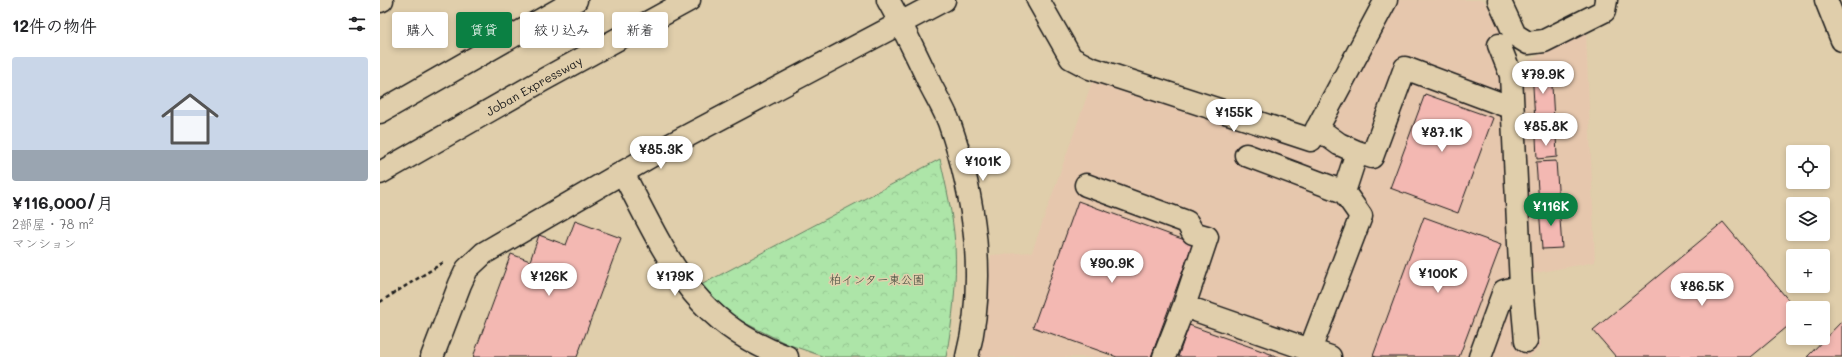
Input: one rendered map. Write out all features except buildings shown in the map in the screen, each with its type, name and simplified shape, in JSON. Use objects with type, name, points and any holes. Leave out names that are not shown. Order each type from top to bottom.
[{"type":"main road","points":[[380,112],[576,0]]},
{"type":"main road","name":"Joban Expressway","points":[[380,173],[543,80],[689,0]]},
{"type":"main road","points":[[432,357],[467,269],[484,253],[677,142],[921,14],[944,0]]},
{"type":"main road","points":[[1038,0],[1071,58],[1090,68],[1311,140],[1386,0]]},
{"type":"main road","points":[[1499,0],[1515,35],[1528,43],[1544,41],[1604,11],[1606,0]]},
{"type":"main road","points":[[1826,0],[1842,40]]},
{"type":"main road","points":[[889,2],[948,121],[963,169],[973,216],[977,256],[977,283],[967,357]]},
{"type":"main road","points":[[1499,45],[1511,75],[1521,286],[1526,341]]},
{"type":"main road","points":[[1317,128],[1338,144],[1372,157],[1405,68],[1512,108]]},
{"type":"main road","points":[[1344,192],[1357,152]]},
{"type":"main road","points":[[1246,155],[1344,192],[1360,216],[1310,350]]},
{"type":"main road","points":[[623,172],[674,267],[694,295],[728,328],[751,342],[787,357]]},
{"type":"main road","points":[[1086,185],[1187,222],[1193,232],[1207,237],[1184,306],[1164,357]]},
{"type":"main road","points":[[1480,357],[1504,290],[1521,286]]},
{"type":"main road","points":[[1184,306],[1330,357]]},
{"type":"path","points":[[380,302],[450,259]]},
{"type":"shaded area","points":[[1396,0],[1484,0],[1520,65],[1586,31],[1595,262],[1530,274],[1541,346],[1530,357],[977,357],[980,348],[991,255],[1032,252],[1092,82],[1314,153]]},
{"type":"green space","name":"柏インター東公園","points":[[940,159],[953,222],[955,244],[954,300],[946,357],[825,357],[787,344],[733,317],[699,286]]}]
